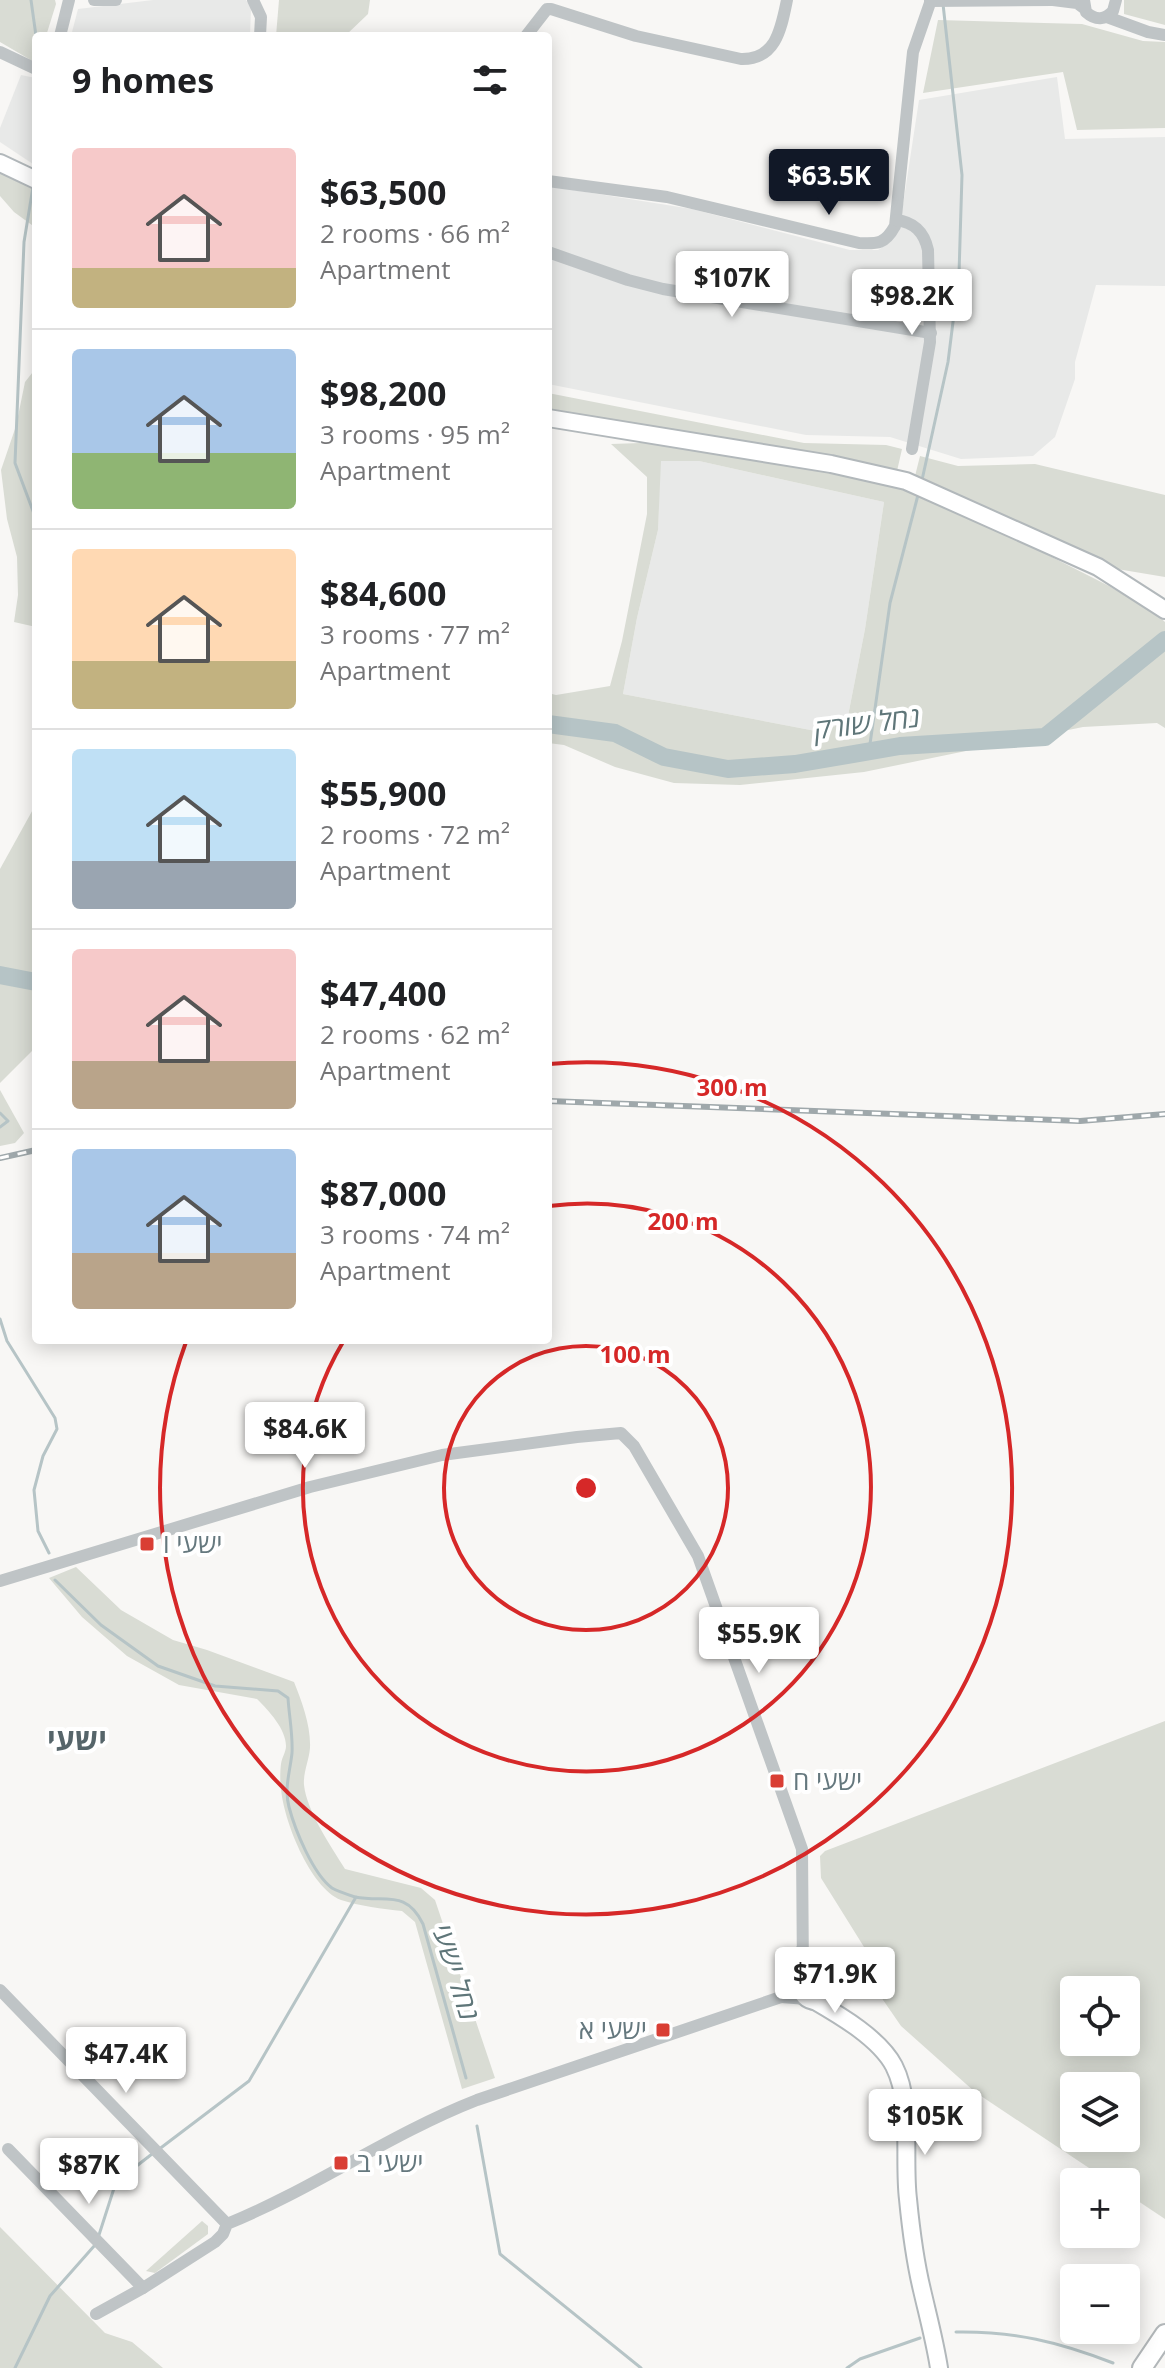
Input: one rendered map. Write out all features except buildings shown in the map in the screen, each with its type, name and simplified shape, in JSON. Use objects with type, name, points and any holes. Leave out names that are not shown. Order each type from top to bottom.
[{"type":"highway","points":[[1142,2368],[1165,2334]]},
{"type":"main road","points":[[0,163],[32,178]]},
{"type":"main road","points":[[552,419],[831,464],[906,481],[1098,567],[1165,610]]},
{"type":"main road","points":[[841,2015],[834,2003],[830,1978],[822,1970],[811,1969],[802,1977],[800,1989],[811,2000],[841,2015],[883,2050],[899,2076],[905,2102],[905,2162],[916,2263],[939,2368]]},
{"type":"main road","points":[[811,2000],[825,1998],[831,1988]]},
{"type":"main road","points":[[935,2344],[947,2368]]},
{"type":"street","points":[[61,32],[69,0]]},
{"type":"street","points":[[94,0],[116,0]]},
{"type":"street","points":[[253,0],[261,17],[260,32]]},
{"type":"street","points":[[529,32],[547,9],[551,9],[645,38],[741,59],[755,59],[765,54],[775,40],[787,0]]},
{"type":"street","points":[[552,182],[667,197],[859,243],[880,243],[888,237],[896,220],[913,52],[931,0],[1052,0],[1084,4],[1096,18],[1107,17],[1165,35]]},
{"type":"street","points":[[1107,17],[1113,11],[1116,0]]},
{"type":"street","points":[[0,52],[32,67]]},
{"type":"street","points":[[896,220],[914,226],[925,238],[928,250],[931,333],[912,449]]},
{"type":"street","points":[[552,253],[663,289],[931,333]]},
{"type":"street","points":[[0,1581],[310,1487],[442,1455],[621,1433],[634,1446],[698,1556],[802,1849],[802,1977],[794,1988],[781,1997],[460,2107],[431,2120],[227,2224],[215,2242],[96,2314]]},
{"type":"street","points":[[802,1949],[811,1962],[822,1970]]},
{"type":"street","points":[[0,1990],[227,2224]]},
{"type":"street","points":[[781,1997],[811,2000]]},
{"type":"street","points":[[8,2149],[143,2288]]},
{"type":"shaded area","points":[[0,0],[55,0],[47,32],[32,32],[32,61],[0,42]]},
{"type":"shaded area","points":[[153,0],[246,0],[251,8],[250,32],[72,32],[78,9]]},
{"type":"shaded area","points":[[279,0],[370,0],[368,14],[349,32],[276,32]]},
{"type":"shaded area","points":[[1124,0],[1165,0],[1165,25],[1124,14]]},
{"type":"shaded area","points":[[938,20],[1082,24],[1143,41],[1165,42],[1165,128],[1077,130],[1063,72],[923,93]]},
{"type":"shaded area","points":[[21,75],[32,77],[32,163],[0,142],[0,128]]},
{"type":"shaded area","points":[[1057,77],[1065,139],[1165,137],[1165,286],[1096,285],[1075,362],[1075,379],[1055,437],[1033,456],[961,459],[890,437],[806,435],[552,385],[552,187],[692,209],[850,250],[878,250],[899,231],[919,100]]},
{"type":"shaded area","points":[[0,172],[32,189],[32,225],[14,212],[0,196]]},
{"type":"shaded area","points":[[32,373],[32,626],[14,622],[18,595],[17,557],[7,519],[1,470],[16,426],[25,382]]},
{"type":"shaded area","points":[[552,394],[804,443],[886,445],[902,449],[897,471],[552,411]]},
{"type":"shaded area","points":[[670,442],[770,457],[905,487],[1036,549],[1109,586],[1165,622],[1165,728],[1157,723],[1083,727],[864,772],[740,785],[674,783],[615,767],[564,745],[552,744],[552,694],[610,686],[647,514],[647,477],[611,444]],"holes":[[[661,461],[699,461],[884,502],[865,629],[847,721],[821,732],[623,694],[658,530]]]},
{"type":"shaded area","points":[[920,456],[958,466],[1035,464],[1165,495],[1165,577],[1117,569],[915,476]]},
{"type":"shaded area","points":[[660,461],[699,461],[884,502],[865,629],[847,721],[821,732],[623,694],[658,530]]},
{"type":"shaded area","points":[[32,811],[32,1051],[0,1083],[0,869]]},
{"type":"shaded area","points":[[0,1090],[24,1133],[15,1143],[0,1146]]},
{"type":"shaded area","points":[[76,1567],[121,1610],[173,1640],[294,1682],[309,1731],[310,1748],[304,1785],[315,1817],[345,1869],[421,1888],[435,1900],[495,2078],[462,2089],[415,1922],[402,1911],[341,1900],[319,1882],[309,1867],[293,1834],[283,1801],[280,1773],[285,1740],[271,1715],[257,1699],[179,1685],[127,1656],[82,1617],[49,1578]]},
{"type":"shaded area","points":[[1165,1721],[1165,2219],[1140,2202],[1140,2168],[1089,2168],[1065,2152],[1140,2152],[1140,2072],[1060,2072],[1060,2149],[975,2092],[901,2026],[881,1997],[864,1947],[821,1878],[820,1856],[825,1851]]},
{"type":"shaded area","points":[[202,2221],[208,2226],[208,2234],[155,2273],[146,2271]]},
{"type":"shaded area","points":[[0,2227],[105,2333],[132,2342],[163,2368],[0,2368]]},
{"type":"waterway","points":[[31,0],[35,32]]},
{"type":"waterway","points":[[922,480],[948,362],[959,274],[962,175],[943,4]]},
{"type":"waterway","points":[[32,193],[24,242],[15,463],[32,508]]},
{"type":"waterway","points":[[869,751],[890,603],[918,495]]},
{"type":"waterway","name":"נחל שורק","points":[[552,725],[615,733],[664,757],[728,769],[795,764],[900,746],[1045,737],[1165,640]]},
{"type":"waterway","name":"נחל שורק","points":[[0,975],[32,981]]},
{"type":"waterway","points":[[0,1113],[8,1121],[0,1127]]},
{"type":"waterway","name":"נחל ישעי","points":[[0,1319],[7,1341],[55,1418],[57,1429],[43,1456],[34,1490],[38,1531],[49,1553]]},
{"type":"waterway","name":"נחל ישעי","points":[[55,1580],[101,1625],[158,1666],[215,1686],[278,1691],[288,1698],[292,1746],[288,1800],[306,1851],[318,1873],[332,1888],[355,1897],[402,1902],[416,1913],[423,1924],[466,2078]]},
{"type":"waterway","points":[[158,2150],[249,2081],[356,1897]]},
{"type":"waterway","name":"נחל ישעי","points":[[477,2126],[500,2254],[641,2368]]},
{"type":"waterway","points":[[98,2238],[116,2182],[152,2154]]},
{"type":"waterway","points":[[15,2368],[50,2296],[95,2245]]},
{"type":"waterway","points":[[956,2332],[997,2333],[1036,2339],[1113,2363]]},
{"type":"waterway","points":[[847,2368],[860,2359],[920,2338]]},
{"type":"railway","points":[[552,1101],[1080,1121],[1165,1114]]},
{"type":"railway","points":[[0,1158],[32,1151]]},
{"type":"place","name":"ישעי ו","points":[[147,1544]]},
{"type":"place","name":"ישעי ח","points":[[777,1781]]},
{"type":"place","name":"ישעי א","points":[[663,2030]]},
{"type":"place","name":"ישעי ב","points":[[341,2163]]},
{"type":"district","name":"ישעי","points":[[77,1740]]}]
